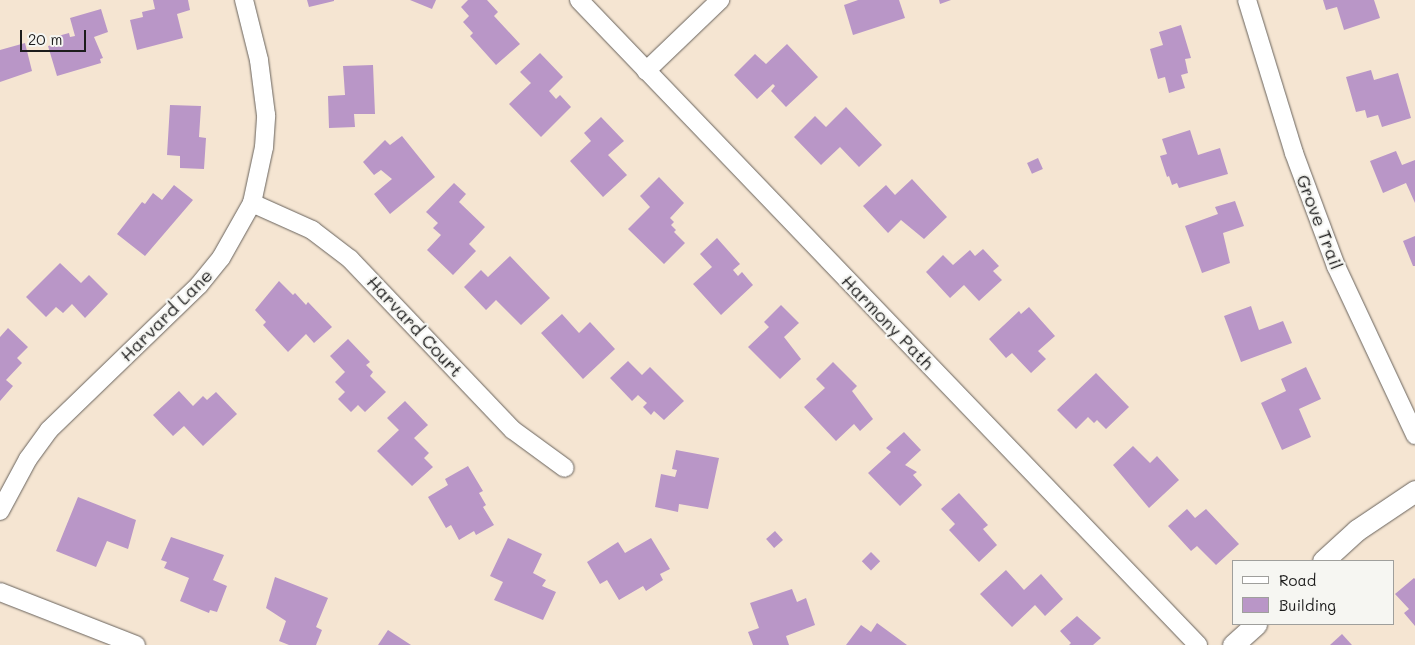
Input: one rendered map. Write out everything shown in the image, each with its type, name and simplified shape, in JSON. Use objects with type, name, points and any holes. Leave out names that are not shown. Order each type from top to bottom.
[{"type":"street","name":"Harvard Lane","points":[[0,511],[28,459],[49,430],[199,285],[222,258],[252,203],[264,147],[266,115],[260,67],[244,0]]},
{"type":"street","name":"Harmony Path","points":[[578,0],[1198,645]]},
{"type":"street","points":[[646,71],[720,0]]},
{"type":"street","name":"Grove Trail","points":[[1247,0],[1294,154],[1336,266],[1415,436]]},
{"type":"street","name":"Harvard Court","points":[[252,203],[312,230],[350,259],[513,430],[565,468]]},
{"type":"street","points":[[1324,560],[1357,530],[1415,491]]},
{"type":"street","points":[[0,592],[136,645]]},
{"type":"street","points":[[1233,645],[1255,625]]},
{"type":"building","points":[[153,0],[188,0],[190,10],[177,14],[183,38],[137,50],[130,20],[143,17],[142,12],[155,9]]},
{"type":"building","points":[[307,0],[334,0],[334,1],[309,7]]},
{"type":"building","points":[[410,0],[436,0],[432,9]]},
{"type":"building","points":[[468,0],[487,0],[498,12],[494,16],[520,44],[496,65],[470,36],[473,33],[463,22],[469,16],[461,7]]},
{"type":"building","points":[[858,0],[899,0],[905,18],[853,35],[844,5]]},
{"type":"building","points":[[939,0],[951,0],[940,4]]},
{"type":"building","points":[[1323,0],[1374,0],[1380,18],[1344,30],[1337,7],[1326,10]]},
{"type":"building","points":[[101,9],[108,32],[94,37],[103,58],[100,59],[101,63],[57,76],[48,46],[60,43],[58,36],[69,33],[70,37],[75,36],[70,18]]},
{"type":"building","points":[[1181,25],[1191,58],[1185,59],[1188,73],[1181,75],[1185,88],[1169,93],[1165,77],[1158,79],[1150,49],[1163,45],[1159,32]]},
{"type":"building","points":[[25,43],[32,71],[0,82],[0,50]]},
{"type":"building","points":[[787,44],[818,77],[786,107],[771,91],[775,86],[773,84],[757,99],[734,75],[755,54],[766,64]]},
{"type":"building","points":[[540,53],[563,77],[549,91],[556,99],[560,95],[571,107],[541,137],[509,104],[531,83],[520,72]]},
{"type":"building","points":[[373,65],[375,114],[354,114],[355,127],[329,128],[328,96],[345,95],[343,66]]},
{"type":"building","points":[[1371,70],[1374,80],[1398,73],[1411,118],[1382,127],[1378,115],[1367,118],[1365,110],[1356,112],[1346,77]]},
{"type":"building","points":[[170,105],[201,106],[199,137],[206,138],[204,169],[180,168],[180,156],[167,155]]},
{"type":"building","points":[[846,107],[882,145],[859,167],[840,147],[821,165],[794,137],[815,116],[826,127]]},
{"type":"building","points":[[601,117],[624,141],[608,155],[627,175],[603,197],[570,161],[591,141],[584,133]]},
{"type":"building","points":[[1190,130],[1198,155],[1220,148],[1228,174],[1179,188],[1177,183],[1172,185],[1169,176],[1167,177],[1160,156],[1167,154],[1162,139]]},
{"type":"building","points":[[402,136],[435,177],[390,214],[374,194],[392,179],[381,170],[374,175],[363,162],[385,140],[390,145]]},
{"type":"building","points":[[1396,151],[1402,165],[1415,160],[1415,203],[1406,183],[1383,193],[1370,161]]},
{"type":"building","points":[[1038,158],[1043,169],[1032,174],[1027,163]]},
{"type":"building","points":[[659,177],[684,203],[670,218],[674,222],[671,225],[676,230],[674,232],[685,243],[664,264],[628,229],[650,207],[640,196]]},
{"type":"building","points":[[912,179],[947,217],[924,239],[901,220],[888,233],[863,206],[886,185],[895,195]]},
{"type":"building","points":[[454,183],[466,194],[459,202],[485,227],[469,244],[476,251],[453,275],[427,250],[441,235],[433,228],[438,223],[426,212]]},
{"type":"building","points":[[174,185],[193,200],[145,256],[117,234],[142,202],[145,204],[153,193],[162,200]]},
{"type":"building","points":[[1235,201],[1244,226],[1223,233],[1230,263],[1202,273],[1185,226],[1218,214],[1215,207]]},
{"type":"building","points":[[1415,236],[1415,266],[1413,266],[1403,241]]},
{"type":"building","points":[[717,238],[740,264],[733,270],[738,276],[742,272],[753,285],[721,315],[693,284],[712,267],[700,254]]},
{"type":"building","points":[[983,249],[999,266],[993,271],[1002,280],[979,301],[964,285],[950,298],[926,272],[943,255],[953,265],[970,250],[975,256]]},
{"type":"building","points":[[510,256],[550,298],[521,325],[496,300],[486,310],[464,287],[481,270],[488,277]]},
{"type":"building","points":[[60,263],[81,283],[89,275],[108,294],[85,318],[72,304],[63,313],[56,307],[46,317],[26,297]]},
{"type":"building","points":[[279,281],[293,295],[295,293],[306,305],[308,302],[332,327],[314,343],[306,334],[288,352],[263,325],[266,322],[255,310]]},
{"type":"building","points":[[781,305],[799,323],[784,337],[801,359],[780,379],[748,347],[769,327],[764,322]]},
{"type":"building","points":[[1251,306],[1259,330],[1283,321],[1292,343],[1241,362],[1224,316]]},
{"type":"building","points":[[1029,307],[1055,336],[1038,351],[1046,359],[1031,373],[1012,353],[1006,358],[989,339],[1019,311],[1021,314]]},
{"type":"building","points":[[562,314],[579,333],[590,322],[615,349],[583,379],[541,333]]},
{"type":"building","points":[[8,328],[28,347],[17,358],[22,363],[6,380],[13,386],[0,401],[0,337]]},
{"type":"building","points":[[348,339],[370,362],[366,365],[373,372],[370,376],[386,392],[365,412],[358,405],[351,412],[338,399],[345,392],[335,382],[345,372],[330,356]]},
{"type":"building","points":[[628,361],[642,375],[650,367],[684,401],[664,420],[654,411],[651,415],[643,407],[647,403],[638,395],[632,401],[610,378]]},
{"type":"building","points":[[833,362],[857,386],[852,391],[873,419],[860,431],[854,424],[836,441],[804,407],[825,388],[816,379]]},
{"type":"building","points":[[1306,367],[1321,399],[1299,409],[1311,437],[1282,450],[1261,403],[1286,391],[1281,379]]},
{"type":"building","points":[[1096,373],[1129,407],[1106,429],[1097,420],[1094,423],[1088,417],[1076,429],[1057,410]]},
{"type":"building","points":[[179,391],[193,406],[203,396],[207,400],[216,392],[237,414],[203,446],[184,426],[173,436],[153,415]]},
{"type":"building","points":[[405,401],[428,425],[414,438],[429,453],[424,458],[433,467],[412,486],[377,451],[399,430],[387,418]]},
{"type":"building","points":[[904,432],[921,450],[905,465],[917,472],[913,475],[922,485],[900,506],[868,473],[891,452],[886,448]]},
{"type":"building","points":[[1133,446],[1150,463],[1157,456],[1179,480],[1149,508],[1113,465]]},
{"type":"building","points":[[676,450],[719,458],[708,509],[679,504],[678,512],[655,507],[661,474],[675,477],[677,470],[672,469]]},
{"type":"building","points":[[468,466],[483,491],[479,493],[486,505],[483,507],[494,525],[476,535],[474,531],[459,540],[451,525],[446,528],[428,497],[448,485],[445,479]]},
{"type":"building","points":[[959,493],[988,525],[983,529],[997,545],[979,562],[949,530],[955,524],[941,509]]},
{"type":"building","points":[[78,497],[136,520],[128,549],[107,541],[96,567],[56,551]]},
{"type":"building","points":[[1187,509],[1195,518],[1206,509],[1239,544],[1216,565],[1197,546],[1191,551],[1168,526]]},
{"type":"building","points":[[775,531],[783,540],[774,548],[766,539]]},
{"type":"building","points":[[171,537],[224,555],[213,580],[227,586],[217,612],[210,610],[209,613],[180,601],[189,578],[164,568],[167,562],[161,560]]},
{"type":"building","points":[[508,538],[542,554],[533,573],[546,580],[542,586],[556,592],[543,620],[494,600],[503,582],[490,576]]},
{"type":"building","points":[[651,538],[670,569],[660,574],[663,580],[646,591],[643,586],[619,600],[607,580],[600,584],[587,562],[618,542],[625,553]]},
{"type":"building","points":[[871,552],[880,561],[871,570],[862,561]]},
{"type":"building","points":[[1006,570],[1024,590],[1041,574],[1063,599],[1045,616],[1035,605],[1012,627],[980,594]]},
{"type":"building","points":[[275,577],[328,598],[316,627],[322,630],[316,645],[289,645],[279,641],[286,621],[266,608]]},
{"type":"building","points":[[1414,578],[1415,626],[1404,613],[1409,609],[1395,594]]},
{"type":"building","points":[[792,589],[797,602],[806,598],[815,625],[786,636],[789,645],[753,645],[748,632],[759,628],[750,603]]},
{"type":"building","points":[[1077,616],[1101,638],[1093,645],[1069,645],[1071,643],[1060,631]]},
{"type":"building","points":[[877,623],[907,645],[846,645],[861,625],[871,632]]},
{"type":"building","points":[[388,630],[411,645],[378,645]]},
{"type":"building","points":[[1342,634],[1352,645],[1330,645]]}]
